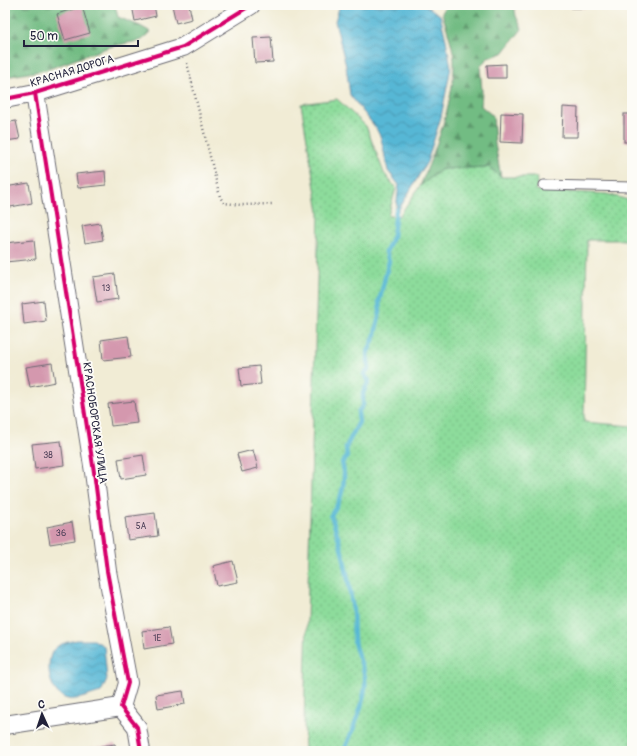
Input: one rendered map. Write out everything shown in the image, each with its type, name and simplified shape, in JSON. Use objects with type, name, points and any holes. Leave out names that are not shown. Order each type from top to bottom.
[{"type":"street","name":"КРАСНАЯ ДОРОГА","points":[[5,100],[36,93],[183,47],[251,5]]},
{"type":"street","name":"КРАСНОБОРСКАЯ УЛИЦА","points":[[36,93],[93,464],[107,571],[128,683],[122,707]]},
{"type":"street","points":[[5,725],[122,707],[137,727],[141,751]]},
{"type":"lane","points":[[544,185],[632,187]]},
{"type":"path","points":[[183,47],[220,197],[224,203],[242,205],[274,204]]},
{"type":"green space","points":[[5,5],[115,5],[118,17],[151,32],[142,40],[109,47],[46,70],[5,77]]},
{"type":"green space","points":[[446,5],[514,5],[516,16],[522,29],[503,53],[488,58],[480,66],[482,91],[481,106],[493,116],[495,144],[501,177],[489,167],[442,169],[420,186],[442,128],[453,82],[454,60],[442,13]]},
{"type":"green space","points":[[337,99],[366,126],[384,173],[396,188],[388,216],[399,216],[420,186],[441,169],[489,167],[501,177],[538,177],[536,190],[607,194],[632,201],[632,240],[587,240],[584,422],[632,426],[632,751],[305,751],[304,722],[319,212],[301,104]]},
{"type":"water","points":[[340,5],[425,5],[440,15],[451,67],[441,117],[427,162],[395,216],[399,185],[388,171],[381,138],[376,128],[350,95],[346,66],[335,21]]},
{"type":"water","points":[[76,640],[94,640],[104,646],[107,679],[101,692],[80,698],[68,699],[57,692],[53,686],[49,672],[49,665],[52,652],[56,647]]},
{"type":"building","points":[[132,5],[154,5],[156,16],[135,21]]},
{"type":"building","points":[[172,5],[189,5],[192,19],[176,23]]},
{"type":"building","points":[[572,5],[586,5],[586,8],[572,8]]},
{"type":"building","points":[[82,6],[90,33],[65,40],[57,14]]},
{"type":"building","points":[[271,37],[273,62],[255,63],[253,38]]},
{"type":"building","points":[[506,64],[506,78],[488,78],[487,65]]},
{"type":"building","points":[[563,107],[578,108],[577,137],[562,137]]},
{"type":"building","points":[[501,113],[523,114],[522,143],[500,142]]},
{"type":"building","points":[[624,114],[632,114],[632,142],[624,142]]},
{"type":"building","points":[[16,121],[20,139],[5,141],[5,123]]},
{"type":"building","points":[[105,171],[106,185],[78,188],[76,174]]},
{"type":"building","points":[[29,183],[32,203],[5,208],[5,187]]},
{"type":"building","points":[[100,223],[103,240],[85,243],[82,226]]},
{"type":"building","points":[[34,240],[36,259],[5,262],[5,243]]},
{"type":"building","points":[[115,274],[118,299],[97,302],[93,277]]},
{"type":"building","points":[[44,301],[46,321],[24,324],[22,304]]},
{"type":"building","points":[[128,336],[131,357],[103,360],[101,340]]},
{"type":"building","points":[[52,363],[55,382],[30,387],[26,367]]},
{"type":"building","points":[[259,366],[261,384],[241,386],[239,368]]},
{"type":"building","points":[[134,401],[137,423],[111,426],[108,404]]},
{"type":"building","points":[[61,441],[64,465],[35,469],[32,444]]},
{"type":"building","points":[[253,450],[258,468],[242,472],[237,454]]},
{"type":"building","points":[[143,455],[146,475],[121,479],[118,459]]},
{"type":"building","points":[[155,513],[158,536],[128,540],[125,517]]},
{"type":"building","points":[[72,522],[75,540],[50,544],[47,527]]},
{"type":"building","points":[[233,561],[238,582],[217,586],[213,566]]},
{"type":"building","points":[[169,627],[172,644],[144,649],[142,631]]},
{"type":"building","points":[[183,691],[185,704],[158,709],[156,695]]},
{"type":"building","points":[[115,744],[116,751],[90,751],[89,748]]},
{"type":"waterway","points":[[344,751],[360,711],[364,695],[365,677],[355,646],[353,609],[346,570],[338,536],[331,515],[341,496],[344,483],[342,462],[347,458],[346,447],[359,422],[358,412],[363,405],[363,393],[369,381],[364,374],[369,368],[367,354],[374,338],[380,312],[379,302],[389,261],[386,252],[393,236],[396,210]]},
{"type":"cycle path","points":[[5,99],[35,93],[183,47],[251,5]]},
{"type":"cycle path","points":[[35,93],[94,472],[107,571],[128,683],[121,707],[137,727],[141,751]]}]
